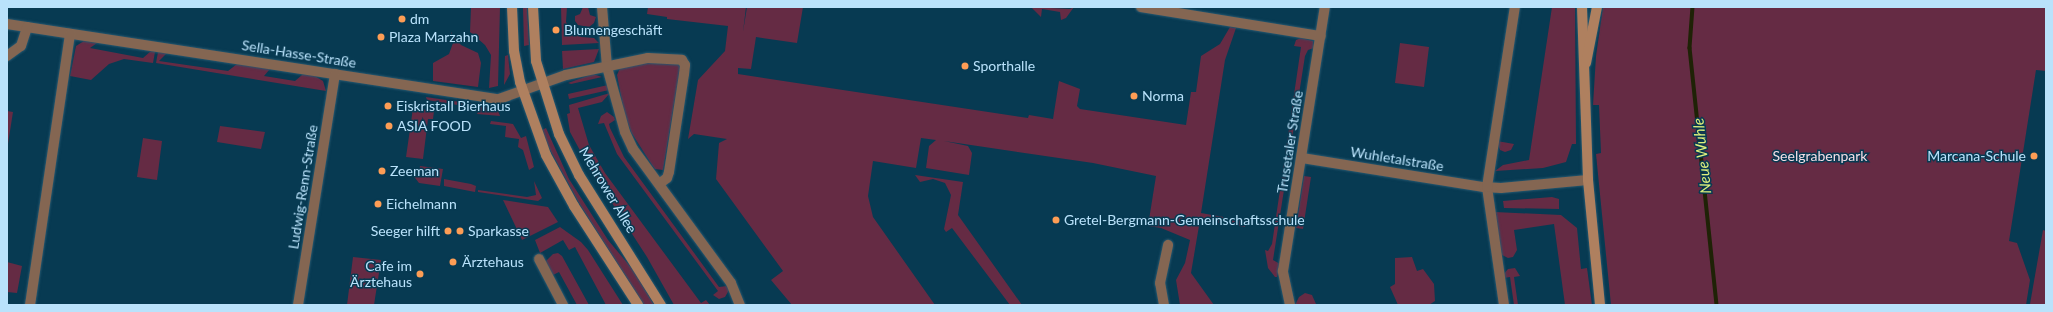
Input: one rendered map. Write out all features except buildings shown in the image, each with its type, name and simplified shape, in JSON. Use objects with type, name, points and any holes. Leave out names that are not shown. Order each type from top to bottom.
[{"type":"main road","points":[[512,7],[514,51],[523,91],[553,169],[638,305]]},
{"type":"main road","name":"Mehrower Allee","points":[[533,7],[534,48],[542,84],[553,120],[579,175],[661,305]]},
{"type":"main road","points":[[1582,7],[1588,180],[1600,305]]},
{"type":"main road","points":[[1584,77],[1597,7]]},
{"type":"street","points":[[602,7],[607,67],[625,132],[633,149],[731,283],[740,305]]},
{"type":"street","points":[[1141,7],[1321,36]]},
{"type":"street","name":"Trusetaler Straße","points":[[1290,305],[1283,271],[1325,7]]},
{"type":"street","points":[[1504,305],[1487,187],[1515,7]]},
{"type":"street","name":"Sella-Hasse-Straße","points":[[7,24],[499,99],[523,91]]},
{"type":"street","points":[[7,56],[22,46],[27,27]]},
{"type":"street","points":[[30,305],[70,34]]},
{"type":"street","points":[[523,91],[566,75],[648,58],[682,60],[685,65],[669,172],[667,178],[659,184]]},
{"type":"street","name":"Ludwig-Renn-Straße","points":[[298,305],[335,74]]},
{"type":"street","name":"Wuhletalstraße","points":[[1302,158],[1487,187],[1588,180]]},
{"type":"street","points":[[1164,305],[1160,283],[1168,245]]},
{"type":"street","points":[[539,259],[563,305]]},
{"type":"green space","points":[[471,7],[500,7],[498,86],[489,88],[491,55],[485,45],[470,32]]},
{"type":"green space","points":[[523,7],[527,7],[529,45],[524,46]]},
{"type":"green space","points":[[561,7],[567,7],[566,22],[571,31],[581,37],[594,38],[599,43],[562,45]]},
{"type":"green space","points":[[583,7],[588,7],[590,15],[596,17],[594,23],[589,27],[578,25],[575,21],[575,16],[580,14]]},
{"type":"green space","points":[[648,7],[746,7],[743,32],[747,7],[803,7],[797,43],[756,37],[751,69],[738,68],[738,74],[1028,118],[1029,115],[1053,119],[1059,81],[1080,89],[1077,106],[1080,109],[1186,125],[1191,92],[1196,92],[1201,56],[1220,44],[1230,27],[1236,28],[1225,60],[1201,213],[1246,221],[1245,227],[1200,220],[1191,273],[1214,305],[1180,305],[1176,280],[1185,263],[1190,240],[1161,228],[1148,226],[1156,176],[1093,163],[944,141],[968,146],[972,153],[969,175],[926,168],[929,146],[936,140],[921,138],[916,168],[873,161],[868,196],[873,217],[935,305],[792,305],[771,280],[783,271],[716,179],[719,143],[727,139],[694,134],[688,139],[698,80],[725,51],[728,26],[667,19],[667,17],[647,14]]},
{"type":"green space","points":[[1031,7],[1070,9],[1074,7],[1066,18],[1061,20],[1060,12],[1042,9],[1041,17]]},
{"type":"green space","points":[[1552,7],[1575,7],[1576,144],[1572,144],[1566,162],[1543,168],[1495,171],[1503,165],[1529,160]]},
{"type":"green space","name":"Seelgrabenpark","points":[[1603,7],[2046,7],[2046,71],[2036,70],[2009,241],[2017,243],[2030,280],[2026,305],[1611,305],[1596,154],[1601,153],[1599,105],[1593,105],[1596,56]]},
{"type":"green space","points":[[451,32],[461,45],[478,53],[481,63],[478,87],[433,81],[433,63],[449,54],[453,43]]},
{"type":"green space","points":[[1301,38],[1313,41],[1314,48],[1308,50],[1305,56],[1273,260],[1280,264],[1277,277],[1275,277],[1268,268],[1265,250],[1268,251],[1272,244],[1301,47],[1294,46],[1296,40]]},
{"type":"green space","points":[[84,41],[97,43],[90,48],[143,58],[151,51],[155,52],[153,63],[124,59],[109,64],[91,80],[70,76],[76,46]]},
{"type":"green space","points":[[1400,43],[1429,47],[1424,87],[1395,83]]},
{"type":"green space","points":[[599,49],[594,62],[563,69],[562,51]]},
{"type":"green space","points":[[158,52],[167,53],[159,61],[228,71],[237,64],[270,69],[264,76],[295,81],[302,75],[313,75],[323,81],[326,91],[156,63]]},
{"type":"green space","points":[[508,55],[510,74],[504,85],[505,56]]},
{"type":"green space","points":[[639,62],[679,64],[680,68],[663,170],[655,169],[652,165],[631,132],[624,112],[617,75],[620,68]]},
{"type":"green space","points":[[593,74],[602,77],[571,84],[568,83]]},
{"type":"green space","points":[[608,85],[609,90],[569,99],[568,94]]},
{"type":"green space","points":[[610,93],[602,102],[578,108],[589,145],[605,173],[701,303],[706,300],[710,305],[674,305],[647,257],[590,169],[570,132],[567,114],[570,113],[569,105]]},
{"type":"green space","points":[[426,97],[474,104],[470,107],[427,100]]},
{"type":"green space","points":[[481,106],[497,108],[500,116],[477,114]]},
{"type":"green space","points":[[413,108],[434,111],[433,119],[428,119],[423,159],[406,157]]},
{"type":"green space","points":[[7,111],[13,112],[7,150]]},
{"type":"green space","points":[[607,112],[614,117],[615,120],[609,124],[610,128],[624,157],[719,287],[727,286],[729,290],[725,297],[719,299],[713,295],[718,291],[617,154],[604,123],[598,124],[601,116]]},
{"type":"green space","points":[[491,121],[513,124],[521,138],[526,136],[534,167],[529,170],[523,150],[518,147],[519,139],[505,137],[506,126],[490,124]]},
{"type":"green space","points":[[220,126],[265,132],[261,149],[217,142]]},
{"type":"green space","points":[[546,128],[569,179],[608,240],[634,271],[654,305],[644,305],[579,203],[549,148],[542,130]]},
{"type":"green space","points":[[143,138],[162,141],[157,180],[137,177]]},
{"type":"green space","points":[[1497,141],[1514,144],[1511,150],[1505,152],[1500,150]]},
{"type":"green space","points":[[420,166],[443,169],[440,186],[419,183],[412,174],[419,173]]},
{"type":"green space","points":[[915,175],[963,182],[958,215],[1022,305],[1010,305],[952,228],[946,232],[944,229],[951,195],[945,183],[933,179],[920,182]]},
{"type":"green space","points":[[1304,176],[1311,177],[1303,229],[1296,228]]},
{"type":"green space","points":[[444,179],[476,186],[475,192],[444,186]]},
{"type":"green space","points":[[534,181],[542,198],[538,201],[478,192],[478,190],[527,197],[536,195]]},
{"type":"green space","points":[[1552,197],[1559,199],[1559,209],[1504,208],[1503,201]]},
{"type":"green space","points":[[503,200],[548,207],[558,222],[522,240]]},
{"type":"green space","points":[[1495,212],[1561,215],[1577,228],[1581,269],[1587,268],[1592,305],[1565,305],[1554,224],[1514,230],[1517,250],[1513,257],[1508,258],[1502,255]]},
{"type":"green space","points":[[560,227],[581,242],[588,250],[623,305],[606,305],[575,247],[569,250],[563,240],[540,253],[535,240]]},
{"type":"green space","points":[[2043,230],[2046,231],[2046,305],[2038,305],[2030,304]]},
{"type":"green space","points":[[558,253],[562,256],[589,305],[577,305],[559,272],[553,275],[545,262],[553,254]]},
{"type":"green space","points":[[353,257],[381,260],[374,305],[347,305]]},
{"type":"green space","points":[[1412,257],[1417,271],[1423,269],[1434,284],[1435,301],[1429,305],[1398,305],[1390,287],[1395,284],[1395,258]]},
{"type":"green space","points":[[7,262],[22,266],[17,293],[7,292]]},
{"type":"green space","points":[[1515,268],[1520,276],[1514,277],[1518,305],[1514,305],[1510,277],[1504,278],[1503,275],[1508,269]]},
{"type":"green space","points":[[1305,293],[1312,295],[1316,304],[1295,305],[1299,297]]},
{"type":"waterway","name":"Neue Wuhle","points":[[1693,7],[1690,48],[1717,305]]},
{"type":"place","name":"dm","points":[[402,19]]},
{"type":"place","name":"Blumengeschäft","points":[[556,30]]},
{"type":"place","name":"Plaza Marzahn","points":[[381,37]]},
{"type":"place","name":"Sporthalle","points":[[965,66]]},
{"type":"place","name":"Norma","points":[[1134,96]]},
{"type":"place","name":"Eiskristall Bierhaus","points":[[388,106]]},
{"type":"place","name":"ASIA FOOD","points":[[389,126]]},
{"type":"place","name":"Marcana-Schule","points":[[2034,156]]},
{"type":"place","name":"Zeeman","points":[[382,171]]},
{"type":"place","name":"Eichelmann","points":[[378,204]]},
{"type":"place","name":"Gretel-Bergmann-Gemeinschaftsschule","points":[[1056,220]]},
{"type":"place","name":"Seeger hilft","points":[[448,231]]},
{"type":"place","name":"Sparkasse","points":[[460,231]]},
{"type":"place","name":"Ärztehaus","points":[[453,262]]},
{"type":"place","name":"Cafe im Ärztehaus","points":[[420,274]]}]
